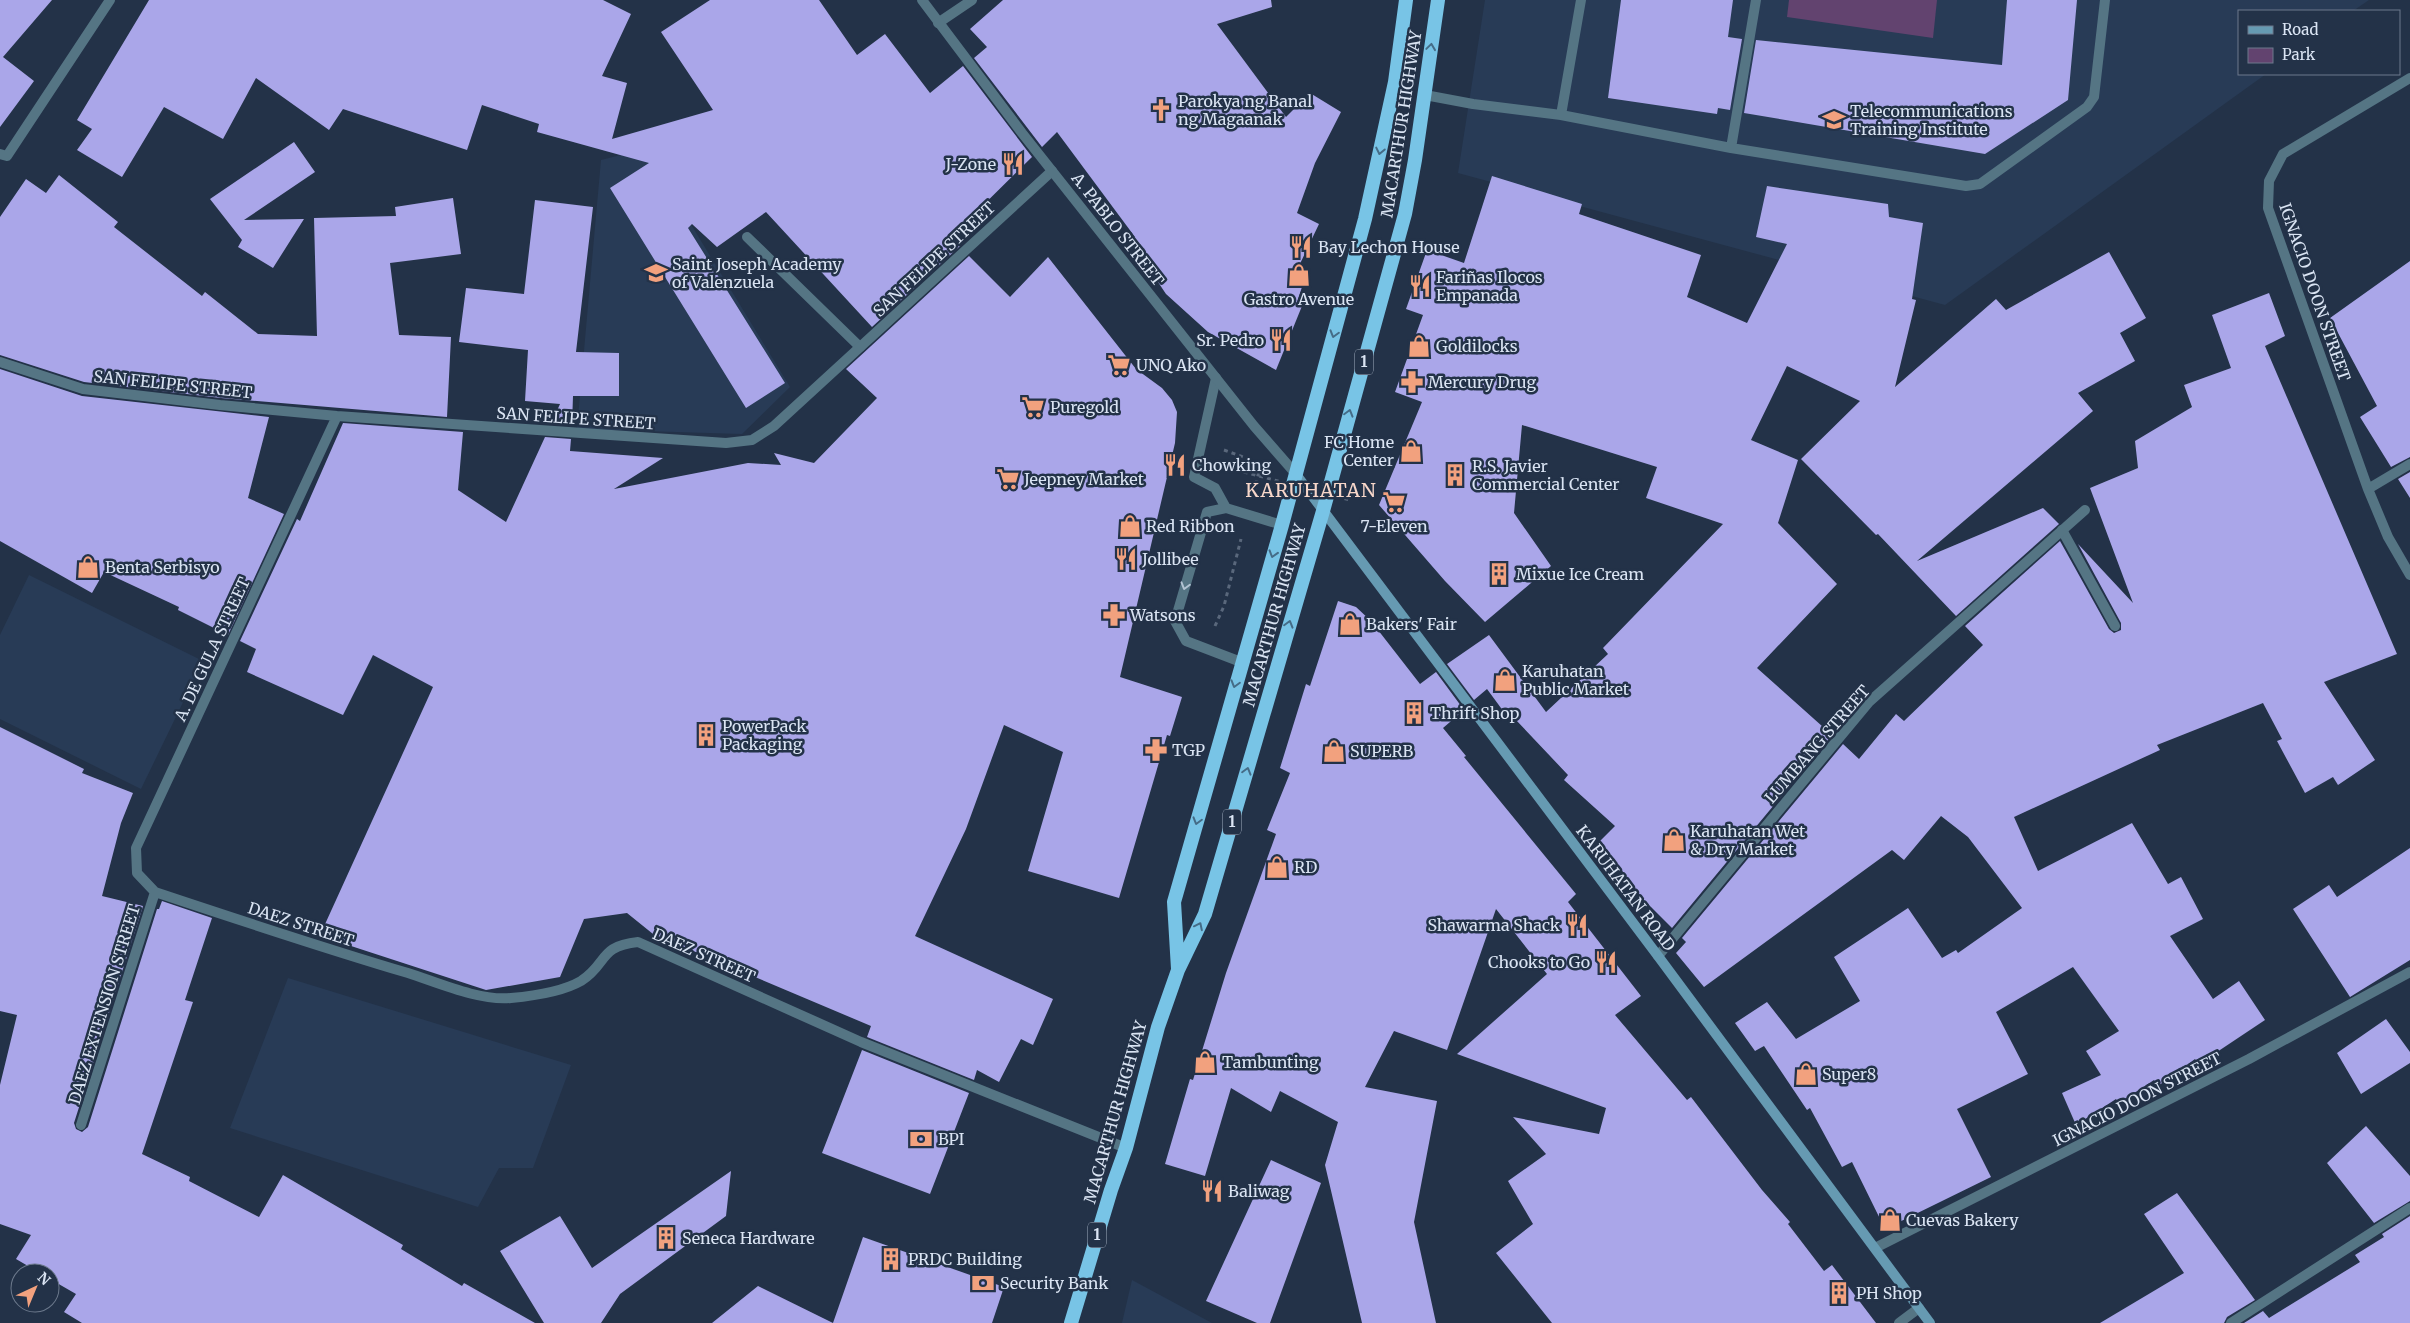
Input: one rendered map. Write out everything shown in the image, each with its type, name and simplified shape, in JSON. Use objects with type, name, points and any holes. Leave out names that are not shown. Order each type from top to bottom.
[{"type":"highway","name":"MACARTHUR HIGHWAY","points":[[1178,970],[1174,902],[1241,662],[1282,525],[1365,220],[1395,82],[1406,0]]},
{"type":"highway","name":"MACARTHUR HIGHWAY","points":[[1072,1323],[1108,1200],[1126,1148],[1158,1026],[1178,970],[1205,914],[1323,511],[1405,214],[1438,0]]},
{"type":"main road","name":"KARUHATAN ROAD","points":[[1295,473],[1658,956],[1930,1323]]},
{"type":"street","name":"A. PABLO STREET","points":[[922,0],[1052,171],[1216,378],[1295,473]]},
{"type":"street","points":[[938,23],[972,0]]},
{"type":"street","points":[[1562,115],[1580,0]]},
{"type":"street","points":[[1731,148],[1756,0]]},
{"type":"street","points":[[1424,95],[1473,104],[1562,115],[1731,148],[1966,186],[1980,184],[2087,108],[2094,97],[2105,0]]},
{"type":"street","points":[[0,154],[7,156],[107,1]]},
{"type":"street","name":"IGNACIO DOON STREET","points":[[2410,78],[2283,154],[2269,181],[2268,208],[2368,489],[2388,538],[2410,575]]},
{"type":"street","name":"SAN FELIPE STREET","points":[[0,362],[83,389],[337,416],[726,443],[752,440],[774,426],[1052,171]]},
{"type":"street","points":[[746,237],[860,347]]},
{"type":"street","points":[[1216,378],[1194,476],[1215,488],[1226,508]]},
{"type":"street","name":"A. DE GULA STREET","points":[[155,892],[137,873],[136,848],[337,416]]},
{"type":"street","points":[[2368,489],[2410,464]]},
{"type":"street","points":[[1241,662],[1186,641],[1175,621],[1207,512],[1226,508],[1282,525]]},
{"type":"street","name":"LUMBANG STREET","points":[[1658,956],[1869,702],[2085,510]]},
{"type":"street","points":[[2062,530],[2115,626]]},
{"type":"street","name":"DAEZ EXTENSION STREET","points":[[82,1125],[155,892]]},
{"type":"street","name":"DAEZ STREET","points":[[155,892],[305,942],[492,999],[530,995],[568,987],[590,974],[610,949],[623,943],[638,942],[862,1042],[1126,1148]]},
{"type":"street","name":"IGNACIO DOON STREET","points":[[1875,1248],[2248,1059],[2410,972]]},
{"type":"street","points":[[2231,1323],[2410,1208]]},
{"type":"street","points":[[1899,1323],[1919,1308]]},
{"type":"path","points":[[1243,456],[1249,460]]},
{"type":"path","points":[[1208,651],[1212,633],[1224,606],[1259,470],[1254,465]]},
{"type":"path","points":[[1236,470],[1350,500]]},
{"type":"shaded area","name":"Telecommunications Training Institute","points":[[1485,0],[2369,0],[2354,10],[2238,10],[2238,75],[2265,75],[1945,305],[1458,173]]},
{"type":"shaded area","name":"Saint Joseph Academy of Valenzuela","points":[[645,149],[790,387],[742,434],[577,429],[601,160]]},
{"type":"shaded area","points":[[29,575],[203,661],[141,789],[0,719],[0,635]]},
{"type":"shaded area","points":[[288,978],[571,1065],[533,1168],[499,1168],[478,1207],[230,1128]]},
{"type":"shaded area","points":[[1132,1280],[1212,1323],[1122,1323]]},
{"type":"green space","points":[[1789,0],[1937,0],[1933,38],[1787,17]]},
{"type":"building","points":[[0,0],[52,0],[3,57],[34,81],[0,127]]},
{"type":"building","points":[[149,0],[603,0],[631,14],[602,76],[627,83],[612,139],[713,110],[661,32],[710,0],[819,0],[857,55],[885,34],[930,93],[963,66],[1032,157],[951,237],[960,246],[872,327],[766,212],[717,247],[692,224],[688,228],[785,383],[746,408],[610,188],[649,163],[537,132],[539,124],[482,105],[467,150],[343,109],[329,130],[256,78],[223,139],[164,107],[122,177],[77,150],[92,129],[77,120]]},
{"type":"building","points":[[1003,0],[1271,0],[1272,7],[1217,24],[1286,117],[1310,93],[1341,112],[1315,163],[1297,213],[1319,224],[1298,268],[1307,272],[1297,302],[1302,306],[1276,370],[1208,332],[1166,294],[1130,240],[1135,237],[1057,132],[1042,147],[974,58],[987,47],[970,29]]},
{"type":"building","points":[[1621,0],[1733,0],[1728,37],[1742,39],[1730,110],[1718,108],[1717,114],[1608,98]]},
{"type":"building","points":[[2007,0],[2077,0],[2068,100],[1985,154],[1744,113],[1756,40],[2002,65]]},
{"type":"building","points":[[294,142],[315,172],[244,220],[304,219],[273,268],[238,247],[242,240],[210,199]]},
{"type":"building","points":[[59,175],[118,222],[114,227],[202,296],[205,292],[258,334],[317,336],[314,218],[396,216],[395,207],[453,198],[461,254],[390,263],[399,335],[451,337],[447,417],[221,398],[84,382],[0,355],[0,217],[26,179],[46,193]]},
{"type":"building","points":[[1492,176],[1582,204],[1579,214],[1701,255],[1687,297],[1747,323],[1787,244],[1756,237],[1767,186],[1888,204],[1889,217],[1923,223],[1912,299],[1916,300],[1895,387],[1996,299],[2006,310],[2109,252],[2146,318],[2120,333],[2135,361],[2078,393],[2093,411],[1917,561],[2043,508],[2059,524],[1956,616],[1878,534],[1876,535],[1801,459],[1860,401],[1787,366],[1751,440],[1798,460],[1778,523],[1837,584],[1757,668],[1832,735],[1672,928],[1644,900],[1600,841],[1615,826],[1564,780],[1568,775],[1516,720],[1512,723],[1487,689],[1474,700],[1447,664],[1489,635],[1546,712],[1608,654],[1603,648],[1723,524],[1646,498],[1657,467],[1522,425],[1514,513],[1551,566],[1485,622],[1445,581],[1379,505],[1422,402],[1395,392],[1423,315],[1406,309],[1427,250],[1464,263]]},
{"type":"building","points":[[535,200],[593,207],[576,352],[619,353],[619,396],[573,396],[572,425],[551,424],[560,404],[525,401],[528,350],[459,342],[466,288],[524,294]]},
{"type":"building","points":[[969,256],[1010,297],[1048,257],[1136,369],[1162,388],[1172,400],[1177,412],[1175,443],[1120,677],[1182,697],[1170,736],[1167,735],[1119,898],[1028,871],[1063,752],[1004,725],[966,829],[915,936],[1053,999],[1033,1045],[1021,1039],[999,1082],[977,1070],[974,1080],[867,1037],[871,1026],[653,934],[627,913],[584,919],[560,977],[486,990],[351,946],[321,933],[433,687],[373,655],[343,715],[247,672],[256,649],[240,641],[297,519],[300,521],[343,423],[463,432],[458,490],[506,522],[545,437],[571,439],[570,451],[663,458],[614,489],[748,463],[781,465],[774,453],[814,463],[877,398],[846,369]]},
{"type":"building","points":[[2410,261],[2410,457],[2391,467],[2360,417],[2377,406],[2330,318]]},
{"type":"building","points":[[2269,293],[2285,336],[2265,346],[2397,654],[2324,682],[2375,760],[2338,785],[2333,777],[2305,793],[2277,741],[2282,739],[2263,703],[2157,745],[2160,750],[2014,817],[2038,871],[2132,823],[2168,884],[2181,877],[2203,919],[2170,936],[2213,999],[2239,981],[2265,1020],[2199,1064],[2195,1059],[2158,1086],[2154,1080],[2119,1103],[2116,1099],[2076,1125],[2062,1093],[2101,1075],[2086,1051],[2119,1031],[2073,967],[1996,1012],[2028,1074],[1957,1109],[1991,1177],[1885,1229],[1852,1162],[1842,1167],[1810,1108],[1807,1110],[1764,1046],[1755,1051],[1735,1023],[1767,1002],[1796,1039],[1860,1001],[1834,957],[1908,908],[1942,958],[1956,950],[1958,953],[2022,908],[1968,837],[1941,816],[1904,860],[1892,850],[1704,987],[1676,953],[1686,942],[1682,938],[1843,744],[1859,759],[1896,714],[1904,721],[1983,645],[1965,626],[2060,541],[2109,629],[2114,633],[2121,630],[2121,623],[2078,544],[2133,603],[2090,488],[2138,468],[2135,441],[2192,407],[2184,385],[2231,368],[2212,315]]},
{"type":"building","points":[[0,369],[82,396],[269,417],[248,498],[284,514],[228,635],[178,610],[179,607],[104,572],[92,593],[0,541]]},
{"type":"building","points":[[2410,472],[2410,498],[2398,479]]},
{"type":"building","points":[[1338,601],[1356,607],[1371,621],[1420,684],[1436,672],[1464,710],[1443,728],[1466,756],[1464,757],[1576,894],[1568,902],[1641,996],[1615,1015],[1687,1100],[1691,1097],[1762,1190],[1790,1222],[1788,1224],[1824,1271],[1832,1265],[1876,1323],[1552,1323],[1496,1253],[1533,1224],[1508,1181],[1546,1154],[1513,1117],[1599,1134],[1606,1108],[1457,1054],[1547,974],[1496,909],[1447,1050],[1394,1031],[1365,1087],[1437,1101],[1414,1222],[1436,1323],[1362,1323],[1325,1165],[1338,1122],[1280,1091],[1271,1112],[1231,1088],[1205,1176],[1165,1164],[1190,1079],[1193,1080],[1226,973],[1276,834],[1267,830],[1290,773],[1280,768],[1306,684],[1310,686]]},
{"type":"building","points":[[0,727],[84,769],[82,773],[133,793],[121,823],[102,896],[143,906],[74,1123],[76,1129],[82,1132],[88,1127],[157,909],[159,909],[162,901],[212,918],[185,1000],[193,1002],[142,1154],[190,1177],[189,1181],[259,1217],[283,1175],[403,1245],[401,1249],[462,1286],[464,1283],[535,1323],[82,1323],[64,1312],[76,1294],[60,1285],[60,1263],[23,1263],[16,1259],[31,1235],[0,1224],[0,1085],[17,1015],[0,1011]]},
{"type":"building","points":[[2410,848],[2410,960],[2350,997],[2293,909],[2329,885],[2337,897]]},
{"type":"building","points":[[2386,1019],[2410,1052],[2410,1063],[2361,1094],[2337,1053]]},
{"type":"building","points":[[862,1050],[969,1093],[930,1194],[822,1153]]},
{"type":"building","points":[[2366,1126],[2410,1176],[2410,1201],[2374,1223],[2327,1163]]},
{"type":"building","points":[[1271,1160],[1321,1183],[1270,1323],[1257,1323],[1206,1301]]},
{"type":"building","points":[[731,1171],[726,1216],[620,1294],[601,1323],[544,1323],[500,1251],[560,1216],[592,1268]]},
{"type":"building","points":[[2177,1193],[2255,1300],[2227,1317],[2224,1323],[2100,1323],[2184,1273],[2144,1214]]},
{"type":"building","points":[[2410,1216],[2410,1323],[2244,1323],[2263,1311],[2269,1318],[2360,1262],[2355,1255],[2384,1237],[2382,1234]]},
{"type":"building","name":"PRDC Building","points":[[863,1237],[1004,1287],[992,1323],[833,1323]]},
{"type":"building","points":[[758,1286],[833,1323],[712,1323]]},
{"type":"place","name":"Parokya ng Banal ng Magaanak","points":[[1161,110]]},
{"type":"place","name":"Telecommunications Training Institute","points":[[1834,120]]},
{"type":"place","name":"J-Zone","points":[[1013,164]]},
{"type":"place","name":"Bay Lechon House","points":[[1301,247]]},
{"type":"place","name":"Saint Joseph Academy of Valenzuela","points":[[656,273]]},
{"type":"place","name":"Gastro Avenue","points":[[1299,275]]},
{"type":"place","name":"Fariñas Ilocos Empanada","points":[[1420,286]]},
{"type":"place","name":"Sr. Pedro","points":[[1281,340]]},
{"type":"place","name":"Goldilocks","points":[[1419,346]]},
{"type":"place","name":"UNQ Ako","points":[[1119,365]]},
{"type":"place","name":"Mercury Drug","points":[[1412,382]]},
{"type":"place","name":"Puregold","points":[[1033,407]]},
{"type":"place","name":"FC Home Center","points":[[1411,451]]},
{"type":"place","name":"Chowking","points":[[1175,465]]},
{"type":"place","name":"R.S. Javier Commercial Center","points":[[1455,475]]},
{"type":"place","name":"Jeepney Market","points":[[1008,479]]},
{"type":"place","name":"7-Eleven","points":[[1394,502]]},
{"type":"place","name":"Red Ribbon","points":[[1130,526]]},
{"type":"place","name":"Jollibee","points":[[1126,559]]},
{"type":"place","name":"Benta Serbisyo","points":[[88,567]]},
{"type":"place","name":"Mixue Ice Cream","points":[[1499,574]]},
{"type":"place","name":"Watsons","points":[[1114,615]]},
{"type":"place","name":"Bakers' Fair","points":[[1350,624]]},
{"type":"place","name":"Karuhatan Public Market","points":[[1505,680]]},
{"type":"place","name":"Thrift Shop","points":[[1414,713]]},
{"type":"place","name":"PowerPack Packaging","points":[[706,735]]},
{"type":"place","name":"TGP","points":[[1156,750]]},
{"type":"place","name":"SUPERB","points":[[1334,751]]},
{"type":"place","name":"Karuhatan Wet & Dry Market","points":[[1674,840]]},
{"type":"place","name":"RD","points":[[1277,867]]},
{"type":"place","name":"Shawarma Shack","points":[[1577,925]]},
{"type":"place","name":"Chooks to Go","points":[[1606,962]]},
{"type":"place","name":"Tambunting","points":[[1205,1062]]},
{"type":"place","name":"Super8","points":[[1806,1074]]},
{"type":"place","name":"BPI","points":[[921,1139]]},
{"type":"place","name":"Baliwag","points":[[1212,1191]]},
{"type":"place","name":"Cuevas Bakery","points":[[1890,1220]]},
{"type":"place","name":"Seneca Hardware","points":[[666,1238]]},
{"type":"place","name":"PRDC Building","points":[[891,1259]]},
{"type":"place","name":"Security Bank","points":[[983,1283]]},
{"type":"place","name":"PH Shop","points":[[1839,1293]]},
{"type":"district","name":"KARUHATAN","points":[[1311,490]]}]
